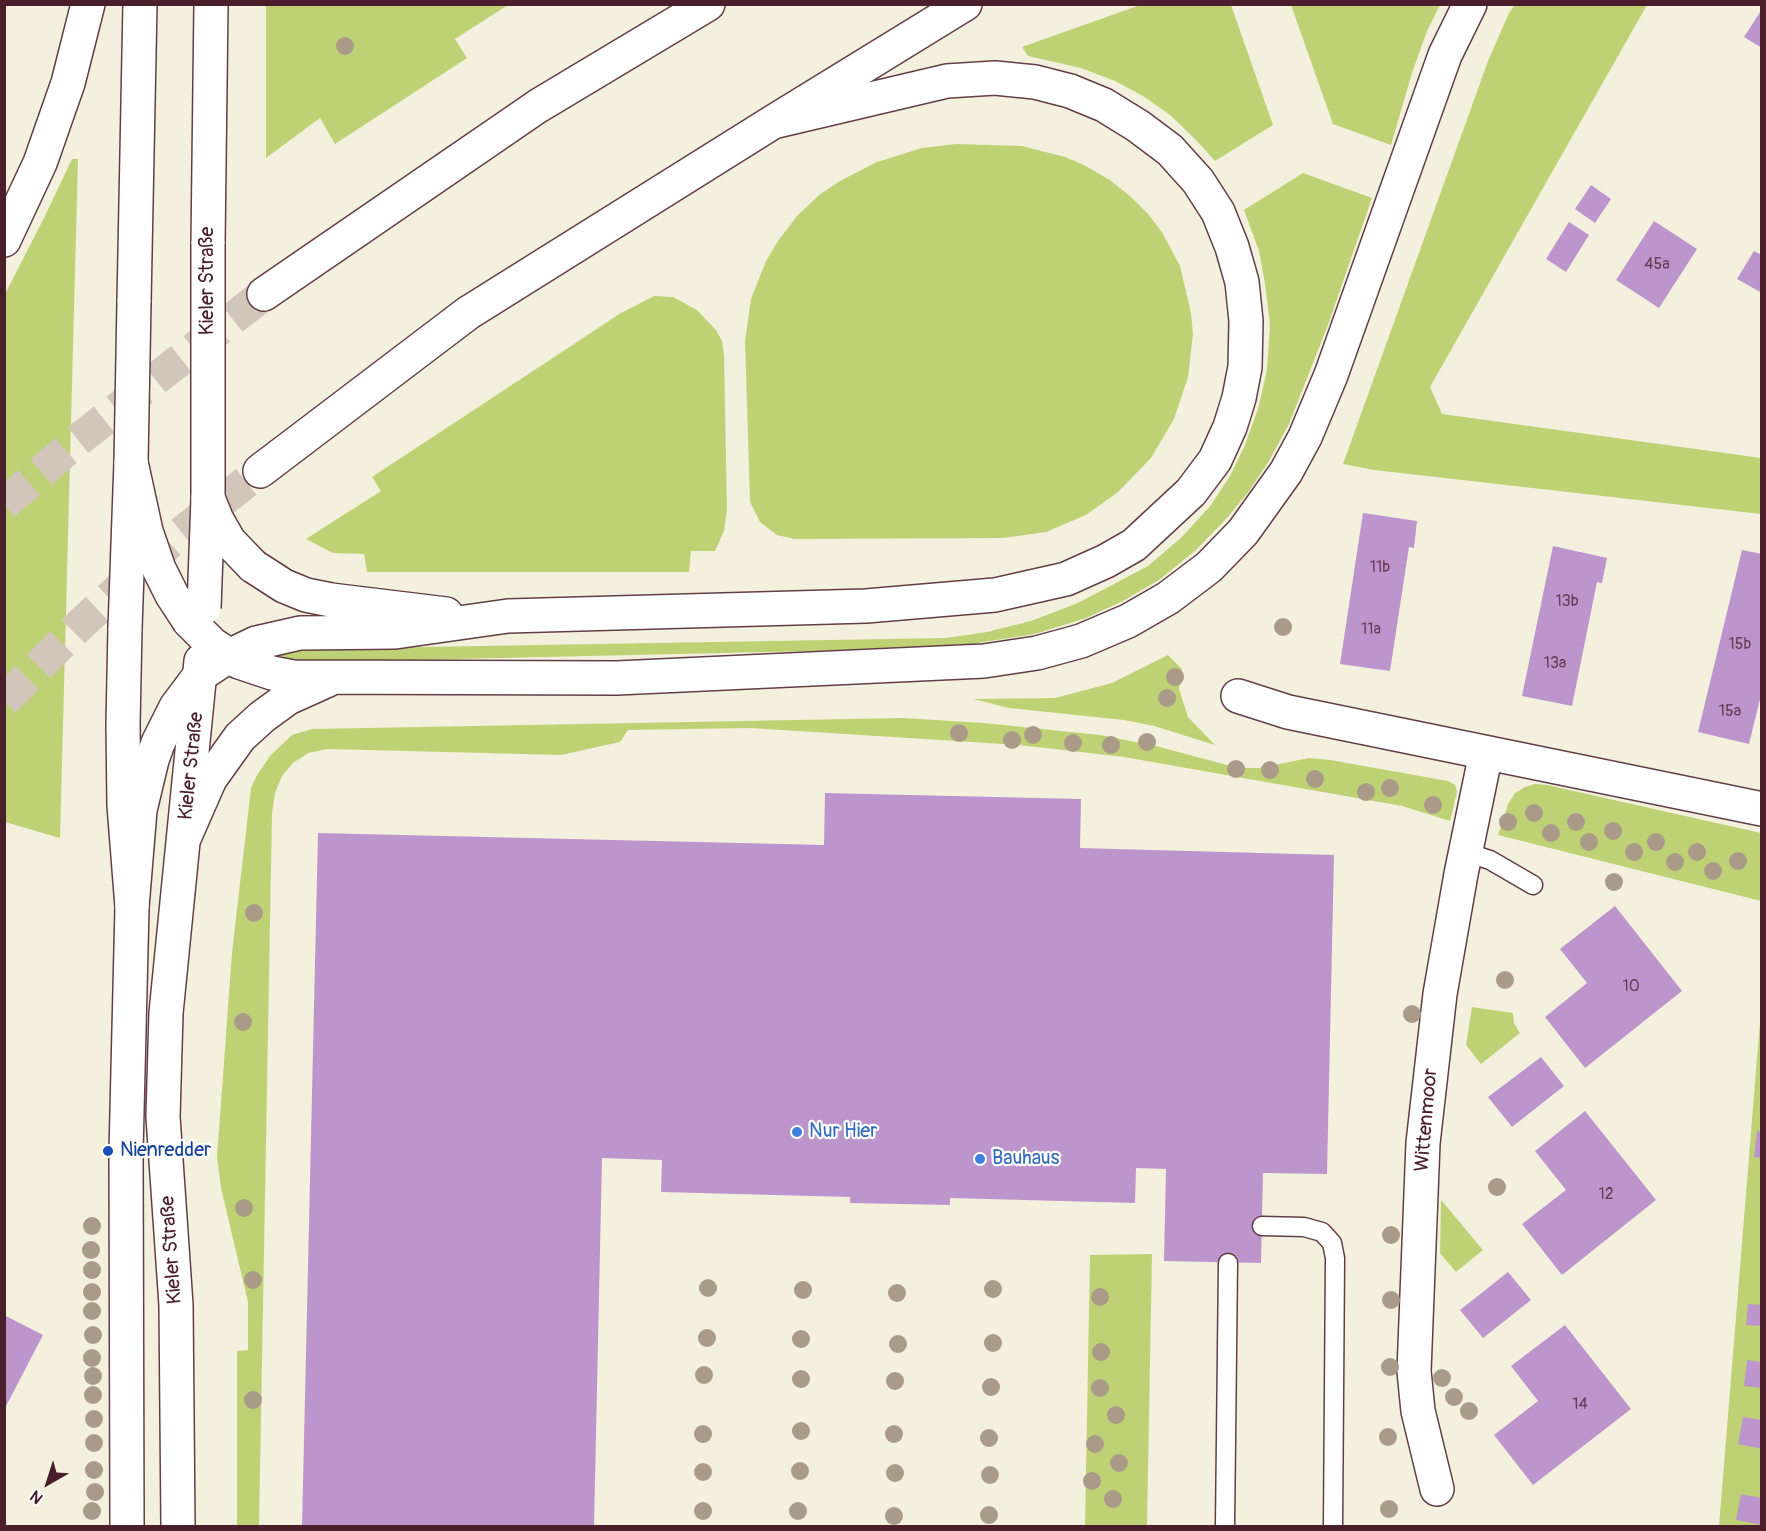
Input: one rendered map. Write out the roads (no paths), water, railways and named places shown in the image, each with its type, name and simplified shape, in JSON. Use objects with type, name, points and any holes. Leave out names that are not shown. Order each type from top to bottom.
[{"type":"main road","points":[[4,240],[44,151],[68,84],[88,4]]},
{"type":"main road","points":[[132,907],[124,805],[124,678],[131,462],[140,4]]},
{"type":"main road","name":"Kieler Straße","points":[[178,1527],[176,1305],[163,1117],[166,1013],[200,679],[199,622],[208,498],[211,4]]},
{"type":"main road","points":[[264,294],[538,106],[708,4]]},
{"type":"main road","points":[[260,471],[468,313],[965,4]]},
{"type":"main road","points":[[131,462],[146,531],[159,569],[172,595],[229,656],[253,667],[293,677],[617,678],[984,661],[1036,653],[1082,641],[1128,621],[1168,598],[1209,567],[1243,532],[1286,472],[1305,436],[1331,375],[1445,55],[1470,4]]},
{"type":"main road","points":[[127,1527],[126,1152],[132,907],[141,810],[152,760],[176,707],[200,679],[229,656],[256,643],[300,633],[395,632],[508,616],[866,606],[995,595],[1066,579],[1134,545],[1191,492],[1215,460],[1230,427],[1245,367],[1246,321],[1242,282],[1232,247],[1218,212],[1198,181],[1170,150],[1138,126],[1104,105],[1070,91],[1035,82],[994,78],[947,81],[773,122]]},
{"type":"main road","points":[[208,498],[229,541],[253,566],[284,586],[306,595],[332,600],[487,618]]},
{"type":"main road","points":[[184,836],[210,779],[240,737],[288,698],[339,676]]},
{"type":"main road","points":[[1238,696],[1288,712],[1761,809]]},
{"type":"main road","name":"Wittenmoor","points":[[1437,1489],[1418,1411],[1414,1371],[1422,1166],[1438,1009],[1465,852],[1486,753]]},
{"type":"lane","points":[[1465,852],[1490,860],[1533,885]]},
{"type":"lane","points":[[1262,1226],[1304,1227],[1322,1232],[1332,1243],[1335,1258],[1333,1527]]},
{"type":"lane","points":[[1225,1527],[1228,1263]]},
{"type":"tunnel","points":[[4,504],[78,440],[264,294]]},
{"type":"tunnel","points":[[4,701],[82,623],[175,538],[260,471]]},
{"type":"place","name":"Nur Hier","points":[[797,1132]]},
{"type":"place","name":"Nienredder","points":[[108,1151]]},
{"type":"place","name":"Bauhaus","points":[[980,1159]]}]
